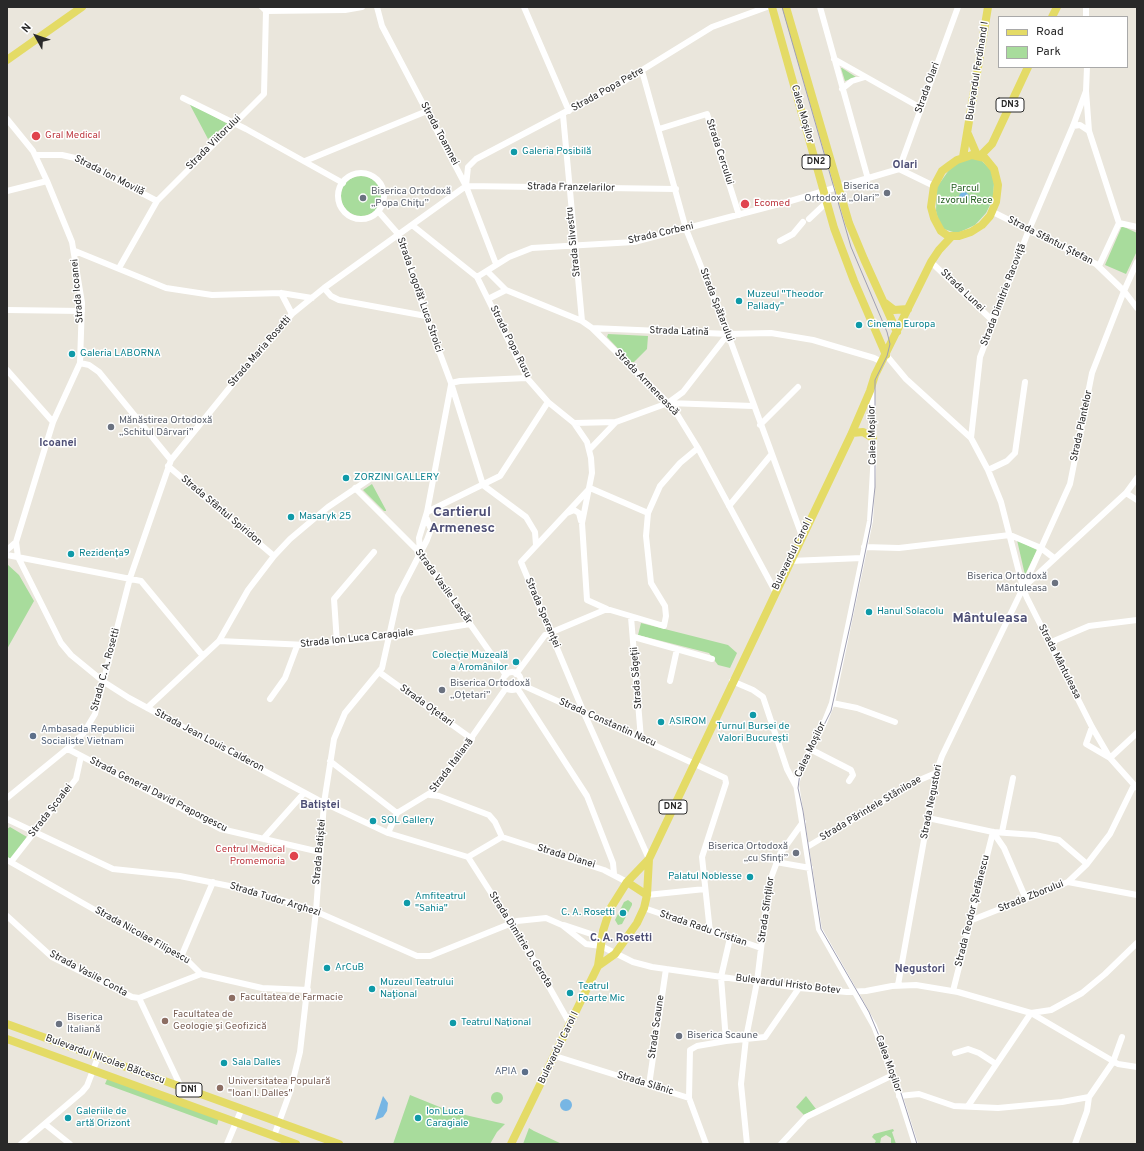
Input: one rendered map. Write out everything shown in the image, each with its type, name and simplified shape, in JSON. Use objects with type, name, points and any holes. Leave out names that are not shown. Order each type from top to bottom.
[{"type":"main road","points":[[8,59],[82,7]]},
{"type":"main road","name":"Calea Moșilor","points":[[772,7],[824,192],[842,250],[884,358]]},
{"type":"main road","name":"Calea Moșilor","points":[[786,7],[839,188],[855,237],[897,332]]},
{"type":"main road","name":"Bulevardul Ferdinand I","points":[[963,157],[988,7]]},
{"type":"main road","points":[[1052,16],[1057,7]]},
{"type":"main road","name":"DN3","points":[[948,235],[971,232],[982,226],[992,212],[998,196],[998,185],[994,169],[990,163],[992,144],[1028,68]]},
{"type":"main road","name":"Bulevardul Ferdinand I","points":[[968,134],[978,155]]},
{"type":"main road","name":"DN3","points":[[978,155],[992,144]]},
{"type":"main road","points":[[948,235],[934,218],[931,207],[934,186],[942,171],[963,157],[978,155],[990,163]]},
{"type":"main road","name":"Bulevardul Carol I","points":[[649,859],[732,681],[852,433],[872,386],[875,375],[931,262],[948,235]]},
{"type":"main road","points":[[884,302],[894,310],[908,309]]},
{"type":"main road","points":[[852,433],[863,432],[873,438]]},
{"type":"main road","name":"DN2","points":[[598,966],[603,931],[610,909],[627,882],[649,859]]},
{"type":"main road","name":"DN2","points":[[598,966],[615,954],[633,931],[644,908],[647,895],[649,859]]},
{"type":"main road","points":[[627,882],[647,895]]},
{"type":"main road","name":"Bulevardul Carol I","points":[[511,1144],[520,1130],[598,966]]},
{"type":"main road","name":"Bulevardul Nicolae Bălcescu","points":[[7,1024],[339,1144]]},
{"type":"main road","name":"Bulevardul Nicolae Bălcescu","points":[[7,1039],[296,1144]]},
{"type":"main road","name":"Bulevardul Carol I","points":[[517,1144],[520,1130]]},
{"type":"street","points":[[264,9],[345,10],[362,7]]},
{"type":"street","points":[[370,7],[377,7]]},
{"type":"street","name":"Strada Toamnei","points":[[377,7],[382,26],[466,186],[496,264]]},
{"type":"street","points":[[524,7],[569,111]]},
{"type":"street","name":"Strada Popa Petre","points":[[466,186],[468,167],[473,161],[563,115],[642,71],[712,27],[767,7]]},
{"type":"street","points":[[820,7],[868,179]]},
{"type":"street","name":"Strada Olari","points":[[899,169],[958,7]]},
{"type":"street","name":"Strada Viitorului","points":[[119,268],[158,201],[264,94],[264,9]]},
{"type":"street","points":[[834,59],[920,108]]},
{"type":"street","points":[[1087,68],[1086,91],[1089,131],[1119,223],[1099,266]]},
{"type":"street","name":"Strada Spătarului","points":[[642,71],[686,229],[728,334],[753,406],[802,536]]},
{"type":"street","points":[[842,89],[852,81],[865,77]]},
{"type":"street","name":"Strada Dimitrie Racoviță","points":[[971,438],[978,364],[993,320],[1086,91]]},
{"type":"street","points":[[183,98],[234,123],[343,183]]},
{"type":"street","points":[[305,161],[427,111]]},
{"type":"street","name":"Strada Cercului","points":[[659,129],[707,114],[739,215]]},
{"type":"street","name":"Strada Silvestru","points":[[563,115],[582,321]]},
{"type":"street","name":"Strada Icoanei","points":[[7,119],[36,156],[48,181],[74,251],[82,311],[80,362],[53,422],[16,542],[18,557]]},
{"type":"street","points":[[1073,126],[1080,125],[1089,131]]},
{"type":"street","name":"Strada Ion Movilă","points":[[36,156],[62,154],[75,158],[158,201]]},
{"type":"street","points":[[824,192],[899,169],[934,186]]},
{"type":"street","points":[[359,174],[367,174],[376,178],[381,185],[384,194],[383,203],[378,211],[371,216],[363,218],[353,217],[347,213],[341,207],[339,199],[340,190],[343,183],[349,177],[359,174]]},
{"type":"street","points":[[7,191],[48,181]]},
{"type":"street","name":"Strada Franzelarilor","points":[[466,186],[676,189]]},
{"type":"street","name":"Strada Maria Rosetti","points":[[130,578],[169,463],[248,365],[292,314],[324,288],[466,186]]},
{"type":"street","name":"Strada Corbeni","points":[[477,277],[509,256],[532,248],[634,242],[824,192]]},
{"type":"street","points":[[809,218],[827,202]]},
{"type":"street","name":"Strada Logofăt Luca Stroici","points":[[378,211],[399,235],[426,316],[451,383]]},
{"type":"street","name":"Strada Sfântul Ștefan","points":[[992,212],[1099,266],[1124,291],[1137,308]]},
{"type":"street","points":[[780,241],[793,234],[802,222]]},
{"type":"street","points":[[1119,223],[1137,227]]},
{"type":"street","points":[[412,225],[477,277]]},
{"type":"street","points":[[74,251],[119,268],[157,285],[205,294],[281,293],[312,298]]},
{"type":"street","name":"Strada Lunei","points":[[931,262],[993,320]]},
{"type":"street","name":"Strada Plantelor","points":[[1023,588],[1070,484],[1092,373],[1137,262]]},
{"type":"street","name":"Strada Armenească","points":[[487,271],[506,290],[582,321],[592,328],[668,403],[677,414],[698,448],[775,592]]},
{"type":"street","name":"Strada Popa Rusu","points":[[477,277],[527,378],[548,402],[574,423],[584,436],[590,449],[592,473],[582,523],[587,600],[607,609]]},
{"type":"street","points":[[324,288],[334,298],[426,316]]},
{"type":"street","points":[[488,299],[506,290]]},
{"type":"street","points":[[281,293],[292,314]]},
{"type":"street","points":[[7,310],[82,311]]},
{"type":"street","name":"Strada Latină","points":[[592,328],[728,334],[771,333],[813,340],[874,358],[884,358]]},
{"type":"street","points":[[574,423],[616,422],[668,403],[682,392],[728,334]]},
{"type":"street","name":"Strada Mântuleasa","points":[[884,358],[971,438],[988,470],[1001,502],[1023,588],[1092,727],[1110,758],[1135,786]]},
{"type":"street","name":"Strada Sfântul Spiridon","points":[[80,362],[89,365],[99,372],[169,463],[274,556]]},
{"type":"street","points":[[7,370],[53,422]]},
{"type":"street","points":[[451,383],[460,380],[527,378]]},
{"type":"street","points":[[988,470],[1007,461],[1015,453],[1025,382]]},
{"type":"street","points":[[451,383],[483,485],[526,517],[535,532],[536,545]]},
{"type":"street","points":[[427,514],[451,383]]},
{"type":"street","name":"Calea Moșilor","points":[[872,386],[873,486],[870,521],[832,703],[798,774],[796,786],[819,929],[856,992],[876,1032],[915,1144]]},
{"type":"street","points":[[760,425],[798,387]]},
{"type":"street","points":[[427,514],[496,479],[503,473],[548,402]]},
{"type":"street","points":[[668,403],[753,406]]},
{"type":"street","points":[[590,449],[616,422]]},
{"type":"street","points":[[516,674],[539,641],[550,632],[607,609],[664,626],[666,616],[665,606],[651,583],[646,536],[648,513],[664,480],[680,463],[698,448]]},
{"type":"street","points":[[729,506],[771,455]]},
{"type":"street","points":[[147,708],[219,641],[248,590],[274,556],[309,521],[374,476]]},
{"type":"street","points":[[1023,588],[1126,493],[1137,478]]},
{"type":"street","name":"Strada Vasile Lascăr","points":[[355,488],[420,553],[506,675]]},
{"type":"street","points":[[590,488],[648,513]]},
{"type":"street","name":"Strada Speranței","points":[[590,488],[521,562],[584,714],[649,859]]},
{"type":"street","points":[[1126,493],[1137,500]]},
{"type":"street","points":[[565,514],[574,510],[579,513],[582,523]]},
{"type":"street","name":"Strada Batiștei","points":[[420,553],[419,538],[427,514]]},
{"type":"street","name":"Strada Batiștei","points":[[274,1136],[280,1122],[298,1061],[308,990],[316,911],[324,804],[335,733],[349,706],[379,672],[385,658],[398,596],[427,540],[431,529],[427,514]]},
{"type":"street","points":[[864,547],[899,548],[1010,535],[1041,548],[1054,558]]},
{"type":"street","points":[[7,550],[16,542]]},
{"type":"street","points":[[338,643],[334,599],[374,552]]},
{"type":"street","points":[[7,555],[130,578],[143,583],[203,656]]},
{"type":"street","name":"Strada Jean Louis Calderon","points":[[18,557],[61,643],[71,655],[104,682],[147,708],[324,804],[388,833],[468,857]]},
{"type":"street","points":[[790,561],[862,558]]},
{"type":"street","name":"Strada C. A. Rosetti","points":[[7,798],[68,748],[83,734],[92,720],[104,682],[130,578]]},
{"type":"street","name":"Strada Negustori","points":[[898,985],[936,773],[945,749],[1023,588]]},
{"type":"street","name":"Strada Săgeții","points":[[631,616],[634,637],[641,738]]},
{"type":"street","points":[[1049,643],[1089,626],[1137,620]]},
{"type":"street","name":"Strada Ion Luca Caragiale","points":[[219,641],[297,646],[338,643],[470,624]]},
{"type":"street","points":[[634,637],[712,659]]},
{"type":"street","points":[[270,699],[285,678],[297,646]]},
{"type":"street","points":[[670,681],[677,649]]},
{"type":"street","name":"Strada Oțetari","points":[[379,672],[472,739]]},
{"type":"street","points":[[511,673],[516,674],[520,679],[518,686],[512,690],[506,688],[503,680],[506,675],[511,673]]},
{"type":"street","points":[[732,681],[759,693],[763,697],[787,769],[796,786]]},
{"type":"street","points":[[518,686],[587,796],[613,863],[614,874]]},
{"type":"street","name":"Strada Constantin Nacu","points":[[518,686],[641,738],[725,778],[726,781],[702,856],[705,889]]},
{"type":"street","name":"Strada Italiană","points":[[397,813],[430,795],[440,785],[506,688]]},
{"type":"street","points":[[832,703],[857,708],[895,722]]},
{"type":"street","name":"Strada Mântuleasa","points":[[1092,727],[1086,744],[1110,758]]},
{"type":"street","points":[[1110,758],[1137,733]]},
{"type":"street","name":"Strada General David Praporgescu","points":[[68,748],[221,829],[263,840],[320,852]]},
{"type":"street","points":[[810,750],[851,770],[853,775],[849,782]]},
{"type":"street","name":"Strada Școalei","points":[[9,861],[34,833],[76,779],[81,756]]},
{"type":"street","points":[[330,761],[397,813],[388,833]]},
{"type":"street","points":[[787,769],[798,774]]},
{"type":"street","name":"Strada Părintele Stăniloae","points":[[807,847],[916,782],[936,773]]},
{"type":"street","points":[[1002,832],[1013,778]]},
{"type":"street","name":"Strada Zborului","points":[[972,920],[1068,882],[1087,864],[1110,834],[1135,786]]},
{"type":"street","points":[[263,840],[304,793]]},
{"type":"street","points":[[430,795],[439,796],[489,815],[495,822],[502,837],[468,857]]},
{"type":"street","points":[[928,818],[993,832],[1035,835],[1059,840],[1087,864]]},
{"type":"street","name":"Strada Tudor Arghezi","points":[[7,820],[113,869],[180,876],[249,890],[316,911],[421,957],[430,956],[511,922],[541,918],[588,932],[600,946]]},
{"type":"street","name":"Strada Sfinților","points":[[747,1144],[741,1089],[746,1038],[757,982],[769,883],[776,862],[784,846],[803,822]]},
{"type":"street","points":[[993,832],[1004,848],[1026,899]]},
{"type":"street","name":"Strada Teodor Ștefănescu","points":[[953,991],[993,832]]},
{"type":"street","name":"Strada Dianei","points":[[502,837],[614,874],[627,882]]},
{"type":"street","name":"Strada Dimitrie D. Gerota","points":[[468,857],[511,922],[570,1024]]},
{"type":"street","name":"Strada Nicolae Filipescu","points":[[9,861],[160,947],[181,957],[191,963],[201,974]]},
{"type":"street","points":[[776,862],[810,868]]},
{"type":"street","points":[[181,957],[213,882]]},
{"type":"street","points":[[1068,882],[1137,895]]},
{"type":"street","points":[[647,895],[705,889],[710,932]]},
{"type":"street","name":"Strada Radu Cristian","points":[[644,908],[710,932],[761,948]]},
{"type":"street","name":"Strada Vasile Conta","points":[[7,916],[52,957],[119,992],[139,998],[201,974]]},
{"type":"street","name":"Strada Tudor Arghezi","points":[[562,925],[586,944],[600,946]]},
{"type":"street","points":[[726,1041],[721,977],[730,938]]},
{"type":"street","points":[[968,1106],[1031,1013],[1051,1010],[1078,996],[1105,974],[1137,943]]},
{"type":"street","name":"Bulevardul Hristo Botev","points":[[600,946],[639,964],[799,988],[856,992],[898,985],[923,986],[953,991],[1031,1013],[1113,1062],[1123,1066],[1137,1067]]},
{"type":"street","name":"Strada Scaune","points":[[648,1085],[666,969]]},
{"type":"street","points":[[201,974],[262,988],[308,990]]},
{"type":"street","points":[[706,1144],[689,1098],[690,1050],[697,1046],[726,1041],[746,1038],[760,1038],[768,1033],[799,988]]},
{"type":"street","points":[[139,998],[181,1087]]},
{"type":"street","points":[[1075,1144],[1087,1111],[1089,1097],[1113,1062],[1122,1037]]},
{"type":"street","points":[[955,1053],[964,1049],[973,1050],[996,1064]]},
{"type":"street","name":"Strada Slănic","points":[[555,1056],[689,1098]]},
{"type":"street","points":[[21,1144],[82,1092],[87,1086],[98,1057]]},
{"type":"street","points":[[791,1144],[783,1142],[806,1117],[892,1075]]},
{"type":"street","points":[[899,1096],[923,1094],[954,1106],[998,1108],[1034,1106],[1089,1097]]},
{"type":"street","points":[[227,1144],[242,1108]]},
{"type":"street","points":[[45,1124],[70,1144]]},
{"type":"green space","points":[[842,68],[856,77],[845,81]]},
{"type":"green space","points":[[189,103],[228,124],[208,139]]},
{"type":"green space","name":"Parcul Izvorul Rece","points":[[972,158],[981,160],[991,170],[994,183],[993,199],[986,213],[975,225],[960,232],[953,232],[944,229],[938,219],[936,211],[937,187],[949,170],[958,163]]},
{"type":"green space","points":[[361,176],[372,179],[378,185],[381,196],[378,207],[372,213],[361,216],[350,213],[344,207],[341,196],[344,185],[350,179]]},
{"type":"green space","points":[[1122,226],[1137,233],[1137,251],[1126,274],[1105,265]]},
{"type":"green space","points":[[608,334],[648,336],[647,349],[634,362],[631,362],[607,337]]},
{"type":"green space","points":[[372,484],[386,511],[384,511],[363,490]]},
{"type":"green space","points":[[1017,540],[1037,550],[1025,575]]},
{"type":"green space","points":[[7,564],[19,575],[34,601],[7,649]]},
{"type":"green space","points":[[641,623],[728,645],[737,653],[730,668],[718,665],[709,653],[638,635]]},
{"type":"green space","points":[[10,827],[27,837],[11,859],[7,857],[7,829]]},
{"type":"green space","points":[[628,900],[632,903],[632,905],[622,924],[618,925],[615,920],[624,902]]},
{"type":"green space","points":[[108,1077],[219,1118],[217,1125],[105,1084]]},
{"type":"green space","points":[[495,1092],[499,1092],[503,1098],[499,1104],[495,1104],[491,1100],[491,1096]]},
{"type":"green space","points":[[410,1095],[452,1112],[505,1124],[497,1132],[490,1144],[393,1144]]},
{"type":"green space","points":[[806,1096],[816,1109],[804,1115],[796,1107]]},
{"type":"green space","points":[[529,1128],[534,1131],[562,1144],[523,1144]]},
{"type":"green space","points":[[893,1129],[894,1131],[892,1132],[896,1144],[891,1143],[891,1138],[886,1135],[881,1138],[880,1144],[874,1144],[876,1141],[872,1137],[874,1134]]},
{"type":"water","points":[[962,192],[966,192],[968,193],[968,201],[962,202],[959,199],[959,195]]},
{"type":"water","points":[[383,1096],[388,1103],[387,1111],[383,1117],[375,1120]]},
{"type":"water","points":[[564,1099],[568,1099],[572,1105],[568,1111],[564,1111],[560,1107],[560,1103]]},
{"type":"tram line","points":[[782,7],[851,247],[887,332],[890,344],[887,356],[875,380],[875,487],[871,524],[852,617],[831,711],[800,773],[798,788],[803,811],[821,929],[869,1012],[895,1074],[917,1144]]},
{"type":"place","name":"Gral Medical","points":[[36,136]]},
{"type":"place","name":"Galeria Posibilă","points":[[514,152]]},
{"type":"place","name":"Biserica Ortodoxă „Olari”","points":[[887,193]]},
{"type":"place","name":"Biserica Ortodoxă „Popa Chițu”","points":[[363,198]]},
{"type":"place","name":"Ecomed","points":[[745,204]]},
{"type":"place","name":"Muzeul \"Theodor Pallady\"","points":[[739,301]]},
{"type":"place","name":"Cinema Europa","points":[[859,325]]},
{"type":"place","name":"Galeria LABORNA","points":[[72,354]]},
{"type":"place","name":"Mănăstirea Ortodoxă „Schitul Dârvari”","points":[[111,427]]},
{"type":"place","name":"ZORZINI GALLERY","points":[[346,478]]},
{"type":"place","name":"Masaryk 25","points":[[291,517]]},
{"type":"place","name":"Rezidența9","points":[[71,554]]},
{"type":"place","name":"Biserica Ortodoxă Mântuleasa","points":[[1055,583]]},
{"type":"place","name":"Hanul Solacolu","points":[[869,612]]},
{"type":"place","name":"Colecție Muzeală a Aromânilor","points":[[516,662]]},
{"type":"place","name":"Biserica Ortodoxă „Oțetari”","points":[[442,690]]},
{"type":"place","name":"Turnul Bursei de Valori București","points":[[753,715]]},
{"type":"place","name":"ASIROM","points":[[661,722]]},
{"type":"place","name":"Ambasada Republicii Socialiste Vietnam","points":[[33,736]]},
{"type":"place","name":"SOL Gallery","points":[[373,821]]},
{"type":"place","name":"Biserica Ortodoxă „cu Sfinți”","points":[[796,853]]},
{"type":"place","name":"Centrul Medical Promemoria","points":[[294,856]]},
{"type":"place","name":"Palatul Noblesse","points":[[750,877]]},
{"type":"place","name":"Amfiteatrul \"Sahia\"","points":[[407,903]]},
{"type":"place","name":"C. A. Rosetti","points":[[623,913]]},
{"type":"place","name":"ArCuB","points":[[327,968]]},
{"type":"place","name":"Muzeul Teatrului Naţional","points":[[372,989]]},
{"type":"place","name":"Teatrul Foarte Mic","points":[[570,993]]},
{"type":"place","name":"Facultatea de Farmacie","points":[[232,998]]},
{"type":"place","name":"Facultatea de Geologie și Geofizică","points":[[165,1021]]},
{"type":"place","name":"Teatrul Național","points":[[453,1023]]},
{"type":"place","name":"Biserica Italiană","points":[[59,1024]]},
{"type":"place","name":"Biserica Scaune","points":[[679,1036]]},
{"type":"place","name":"Sala Dalles","points":[[224,1063]]},
{"type":"place","name":"APIA","points":[[525,1072]]},
{"type":"place","name":"Universitatea Populară \"Ioan I. Dalles\"","points":[[220,1088]]},
{"type":"place","name":"Galeriile de artă Orizont","points":[[68,1118]]},
{"type":"place","name":"Ion Luca Caragiale","points":[[418,1118]]},
{"type":"district","name":"Olari","points":[[905,166]]},
{"type":"district","name":"Icoanei","points":[[58,444]]},
{"type":"district","name":"Cartierul Armenesc","points":[[462,522]]},
{"type":"district","name":"Mântuleasa","points":[[990,619]]},
{"type":"district","name":"Batiștei","points":[[320,806]]},
{"type":"district","name":"C. A. Rosetti","points":[[621,939]]},
{"type":"district","name":"Negustori","points":[[920,970]]}]
